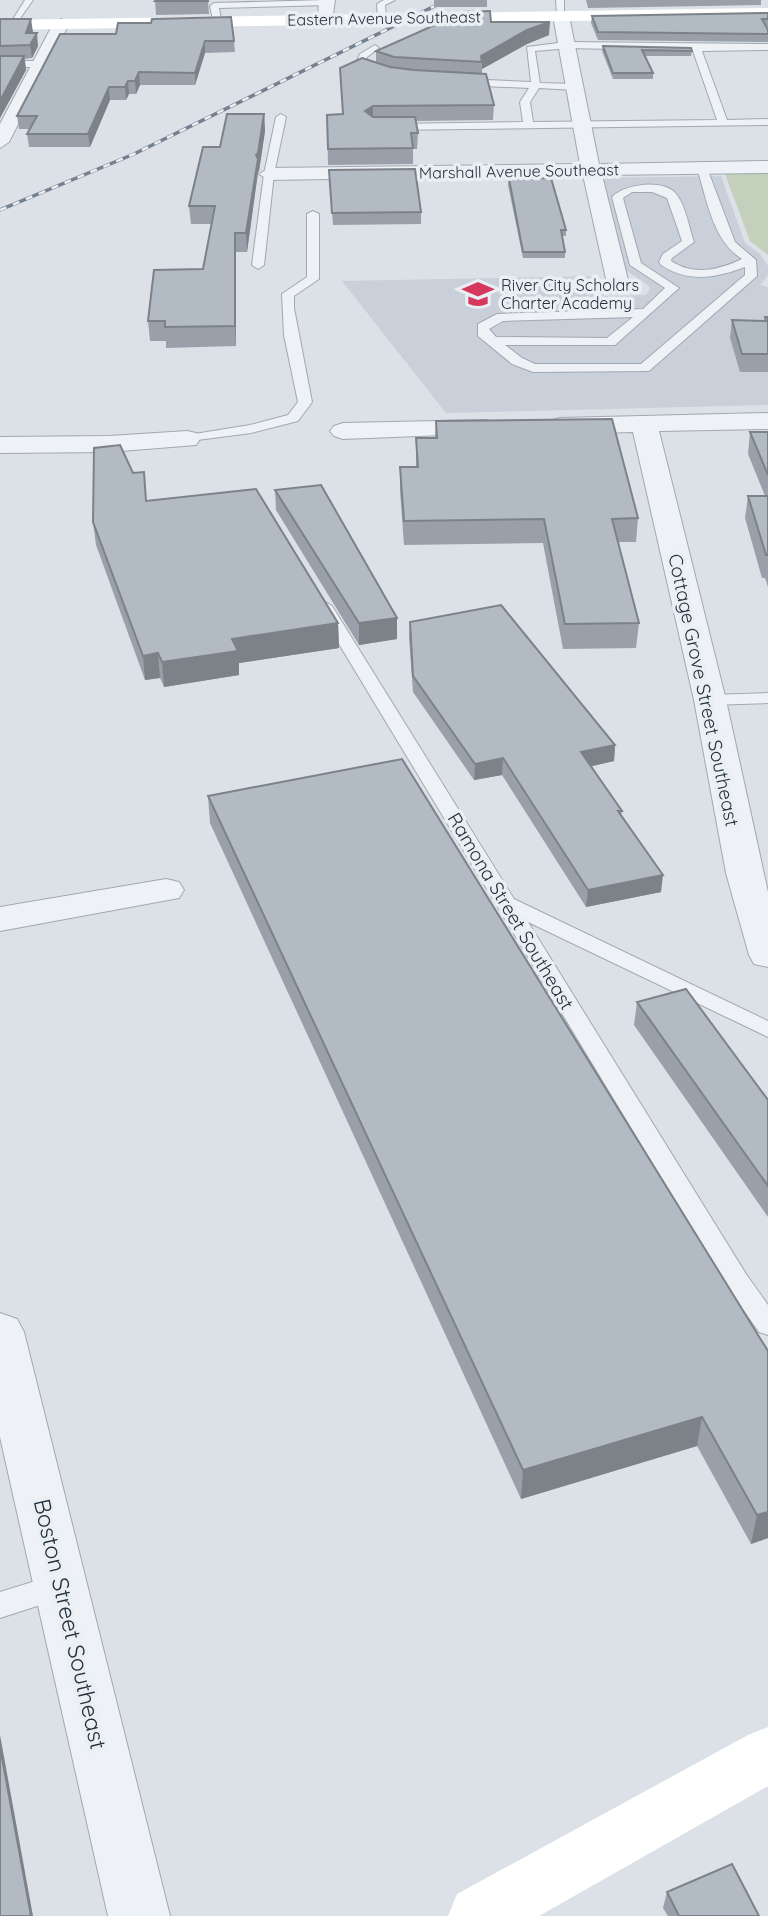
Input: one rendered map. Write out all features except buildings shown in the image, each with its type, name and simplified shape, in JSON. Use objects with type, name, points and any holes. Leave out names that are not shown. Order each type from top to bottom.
[{"type":"main road","name":"Eastern Avenue Southeast","points":[[6,25],[217,20],[326,7],[383,18],[560,8],[768,13]]},
{"type":"main road","points":[[479,1916],[766,1760]]},
{"type":"street","points":[[560,8],[591,170],[619,288]]},
{"type":"street","points":[[0,142],[61,24]]},
{"type":"street","name":"Marshall Avenue Southeast","points":[[269,174],[768,167]]},
{"type":"street","points":[[534,426],[768,421]]},
{"type":"street","name":"Cottage Grove Street Southeast","points":[[644,424],[710,701],[718,748],[759,892],[768,955]]},
{"type":"street","points":[[343,431],[507,427]]},
{"type":"street","points":[[0,445],[109,444],[187,439]]},
{"type":"street","points":[[0,919],[166,890]]},
{"type":"street","name":"Boston Street Southeast","points":[[0,1332],[139,1916]]},
{"type":"lane","points":[[6,25],[29,0]]},
{"type":"lane","points":[[383,18],[381,5],[391,0]]},
{"type":"lane","points":[[528,125],[525,102],[536,85],[530,50],[566,46],[768,47]]},
{"type":"lane","points":[[375,48],[363,57],[363,67],[393,77]]},
{"type":"lane","points":[[697,48],[723,122]]},
{"type":"lane","points":[[0,64],[40,64]]},
{"type":"lane","points":[[447,81],[575,87]]},
{"type":"lane","points":[[258,265],[269,174],[281,117]]},
{"type":"lane","points":[[373,127],[768,122]]},
{"type":"lane","points":[[646,313],[501,317],[482,327],[483,333],[517,361],[533,368],[644,368],[751,276],[750,260],[730,244],[702,168]]},
{"type":"lane","points":[[494,341],[610,342],[673,288],[636,265],[617,197],[622,191],[659,190],[672,196],[688,242],[667,256],[665,262],[672,268],[701,274],[717,273],[732,270],[750,260]]},
{"type":"lane","points":[[187,439],[251,429],[292,418],[304,402],[287,314],[288,294],[313,279],[313,214]]},
{"type":"lane","name":"Ramona Street Southeast","points":[[313,588],[737,1281],[768,1325]]},
{"type":"lane","points":[[710,701],[768,698]]},
{"type":"lane","points":[[507,904],[768,1030]]},
{"type":"lane","points":[[0,1605],[61,1586]]},
{"type":"shaded area","name":"River City Scholars Charter Academy","points":[[721,176],[745,243],[760,254],[768,266],[768,275],[760,285],[768,287],[768,405],[446,413],[342,281],[597,276],[604,296],[645,295],[650,290],[649,286],[621,267],[600,178]]},
{"type":"green space","points":[[725,174],[768,174],[768,255],[750,241]]},
{"type":"railway","points":[[0,210],[134,154],[447,0]]},
{"type":"place","name":"River City Scholars Charter Academy","points":[[478,294]]}]
